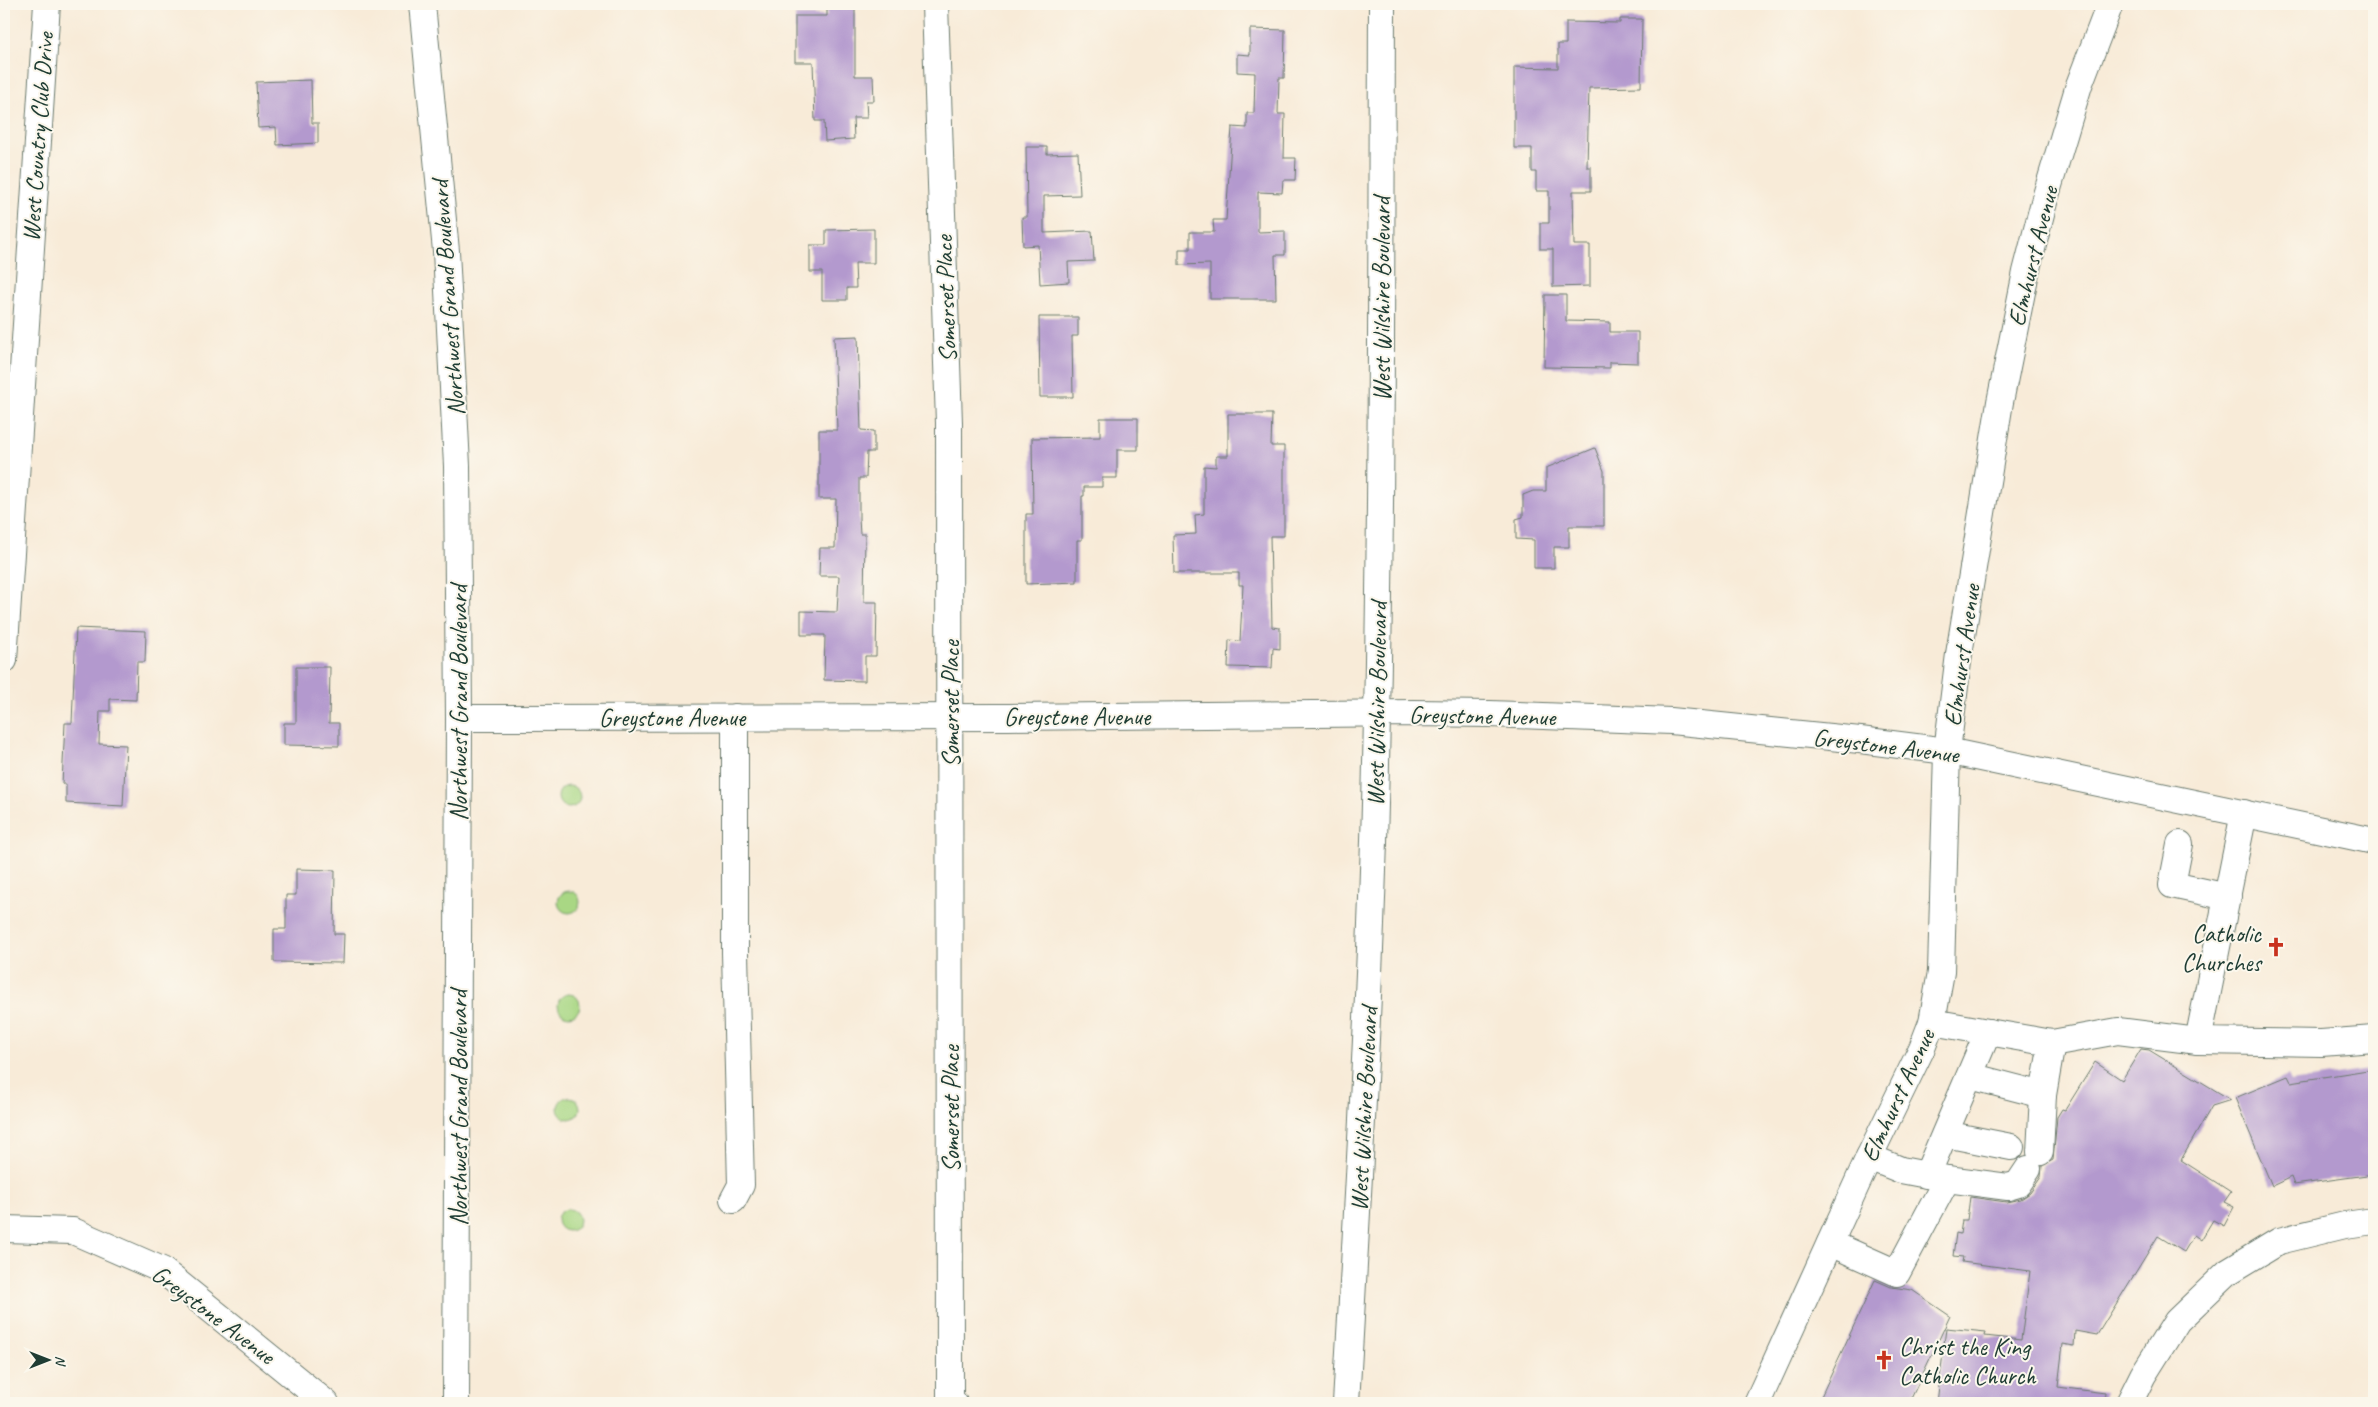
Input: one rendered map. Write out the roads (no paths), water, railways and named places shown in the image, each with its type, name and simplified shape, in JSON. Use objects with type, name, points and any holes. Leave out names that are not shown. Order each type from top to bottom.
[{"type":"street","name":"West Country Club Drive","points":[[4,660],[47,4]]},
{"type":"street","name":"Northwest Grand Boulevard","points":[[422,4],[446,251],[457,472],[459,718],[456,1403]]},
{"type":"street","name":"Somerset Place","points":[[935,4],[950,423],[951,1402]]},
{"type":"street","name":"West Wilshire Boulevard","points":[[1346,1403],[1366,1063],[1376,714],[1382,4]]},
{"type":"street","name":"Elmhurst Avenue","points":[[1756,1403],[1869,1157],[1922,1048],[1932,1022],[1942,955],[1947,751],[1960,654],[1998,412],[2026,272],[2044,202],[2079,85],[2110,4]]},
{"type":"street","name":"Greystone Avenue","points":[[459,718],[1490,714],[1671,722],[1860,740],[1947,751],[2374,841]]},
{"type":"street","points":[[733,1200],[741,1185],[736,963],[735,717]]},
{"type":"street","points":[[2198,1042],[2244,813]]},
{"type":"street","points":[[2180,844],[2172,885],[2228,897]]},
{"type":"street","points":[[1932,1022],[2052,1043],[2118,1031],[2198,1042],[2321,1043],[2374,1039]]},
{"type":"street","points":[[1830,1243],[1897,1273],[1937,1177],[1945,1134],[1988,1032]]},
{"type":"street","points":[[1869,1157],[1901,1170],[1937,1177],[2008,1187],[2018,1184],[2034,1161],[2052,1043]]},
{"type":"street","points":[[1970,1076],[2043,1095]]},
{"type":"street","points":[[1945,1134],[2011,1147]]},
{"type":"street","points":[[2129,1403],[2143,1375],[2177,1321],[2228,1272],[2279,1241],[2374,1221]]},
{"type":"street","name":"Greystone Avenue","points":[[4,1229],[73,1231],[162,1270],[326,1403]]},
{"type":"place","name":"Catholic Churches","points":[[2276,947]]},
{"type":"place","name":"Christ the King Catholic Church","points":[[1884,1360]]}]
